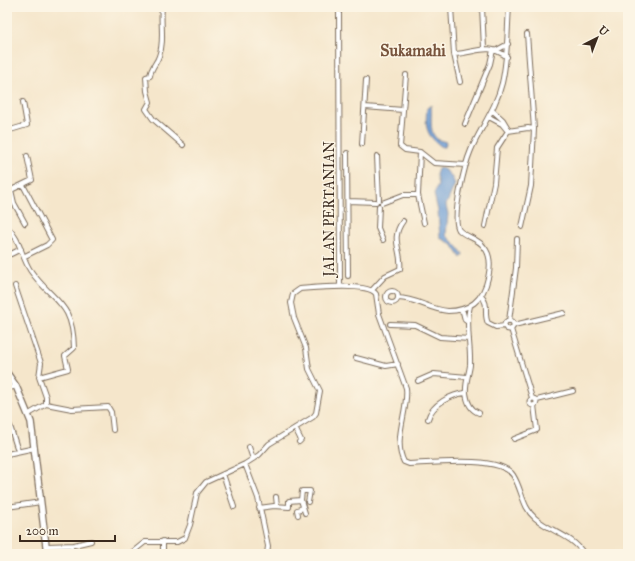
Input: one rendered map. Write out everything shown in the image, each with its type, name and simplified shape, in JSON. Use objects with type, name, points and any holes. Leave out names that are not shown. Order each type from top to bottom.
[{"type":"main road","points":[[7,373],[16,386],[29,414],[42,502],[47,554]]},
{"type":"street","points":[[162,7],[160,17],[162,37],[159,56],[150,71],[150,76],[146,77],[147,91],[150,102],[146,109],[153,119],[183,145]]},
{"type":"street","name":"JALAN PERTANIAN","points":[[339,7],[340,287],[372,290]]},
{"type":"street","points":[[451,7],[454,54],[460,82]]},
{"type":"street","points":[[482,7],[484,48]]},
{"type":"street","points":[[377,302],[387,301],[393,303],[398,298],[411,299],[440,310],[460,310],[470,306],[481,296],[488,276],[489,257],[481,244],[459,230],[456,221],[466,166],[474,145],[493,111],[502,84],[507,57],[509,7]]},
{"type":"street","points":[[522,227],[531,186],[534,129],[527,34]]},
{"type":"street","points":[[465,124],[495,50],[508,44]]},
{"type":"street","points":[[454,54],[474,52],[484,48],[495,50],[507,57]]},
{"type":"street","points":[[406,75],[400,146],[405,150],[420,152],[434,163],[466,166]]},
{"type":"street","points":[[362,144],[366,80]]},
{"type":"street","points":[[7,131],[27,125],[23,102]]},
{"type":"street","points":[[365,107],[403,110]]},
{"type":"street","points":[[493,111],[502,119],[509,131]]},
{"type":"street","points":[[490,117],[502,124],[509,131],[534,129]]},
{"type":"street","points":[[485,226],[494,183],[497,148],[509,131]]},
{"type":"street","points":[[420,152],[418,195],[424,223]]},
{"type":"street","points":[[347,153],[348,276]]},
{"type":"street","points":[[25,223],[9,191],[32,180],[27,156]]},
{"type":"street","points":[[377,156],[379,203],[378,228],[383,240]]},
{"type":"street","points":[[23,185],[52,240],[47,245],[25,256]]},
{"type":"street","points":[[348,201],[379,203],[403,195],[418,195]]},
{"type":"street","points":[[403,221],[399,226],[396,238],[400,269],[385,276],[372,290],[376,296],[380,317],[407,392],[400,431],[404,462],[409,464],[481,463],[506,468],[513,475],[530,513],[540,522],[569,538],[584,554]]},
{"type":"street","points":[[7,227],[13,232],[30,270],[67,311],[73,334],[73,350],[65,357],[68,365],[67,370],[39,377]]},
{"type":"street","points":[[505,326],[506,322],[509,321],[516,268],[517,238]]},
{"type":"street","points":[[10,254],[21,249]]},
{"type":"street","points":[[15,286],[41,363],[39,377],[46,397],[46,404]]},
{"type":"street","points":[[130,554],[145,542],[176,542],[186,537],[197,493],[206,482],[253,459],[269,444],[316,413],[320,391],[309,368],[306,348],[294,318],[291,298],[295,291],[300,289],[340,287]]},
{"type":"street","points":[[376,296],[386,296],[392,291],[396,293],[398,298]]},
{"type":"street","points":[[386,296],[387,301]]},
{"type":"street","points":[[481,296],[486,302],[486,319],[488,324],[496,327],[505,326],[506,329],[511,329]]},
{"type":"street","points":[[470,306],[468,322],[470,365],[467,377],[466,393],[469,404],[475,412],[479,413]]},
{"type":"street","points":[[460,310],[463,312],[465,320],[468,322]]},
{"type":"street","points":[[511,329],[514,325],[564,313]]},
{"type":"street","points":[[509,321],[514,325]]},
{"type":"street","points":[[390,324],[416,325],[440,338],[469,339]]},
{"type":"street","points":[[511,329],[534,401],[537,430],[514,439]]},
{"type":"street","points":[[356,358],[386,366],[398,364]]},
{"type":"street","points":[[418,381],[434,374],[467,377]]},
{"type":"street","points":[[7,389],[16,386]]},
{"type":"street","points":[[534,401],[573,392]]},
{"type":"street","points":[[428,419],[429,415],[442,401],[460,393],[466,393]]},
{"type":"street","points":[[29,414],[46,404],[72,409],[108,407],[111,412],[113,430]]},
{"type":"street","points":[[10,426],[18,451]]},
{"type":"street","points":[[295,428],[301,440],[299,442]]},
{"type":"street","points":[[249,447],[253,459]]},
{"type":"street","points":[[7,454],[35,448]]},
{"type":"street","points":[[245,464],[255,489],[268,546],[267,554]]},
{"type":"street","points":[[223,474],[234,507]]},
{"type":"street","points":[[305,513],[301,500],[302,491],[310,491],[308,502]]},
{"type":"street","points":[[276,497],[277,506]]},
{"type":"street","points":[[259,508],[277,506],[289,507],[289,502],[301,500]]},
{"type":"street","points":[[7,508],[42,502]]},
{"type":"street","points":[[298,515],[297,510],[303,508]]},
{"type":"street","points":[[47,546],[91,541]]},
{"type":"street","points":[[163,542],[163,554]]},
{"type":"water","points":[[431,105],[431,124],[433,133],[439,140],[446,142],[445,147],[442,147],[433,139],[428,130],[426,121],[427,108]]},
{"type":"water","points":[[438,168],[447,171],[455,184],[446,205],[448,214],[446,235],[463,254],[461,258],[452,244],[440,238],[438,211],[434,194],[438,185],[436,175]]},
{"type":"district","name":"Sukamahi","points":[[413,50]]}]
